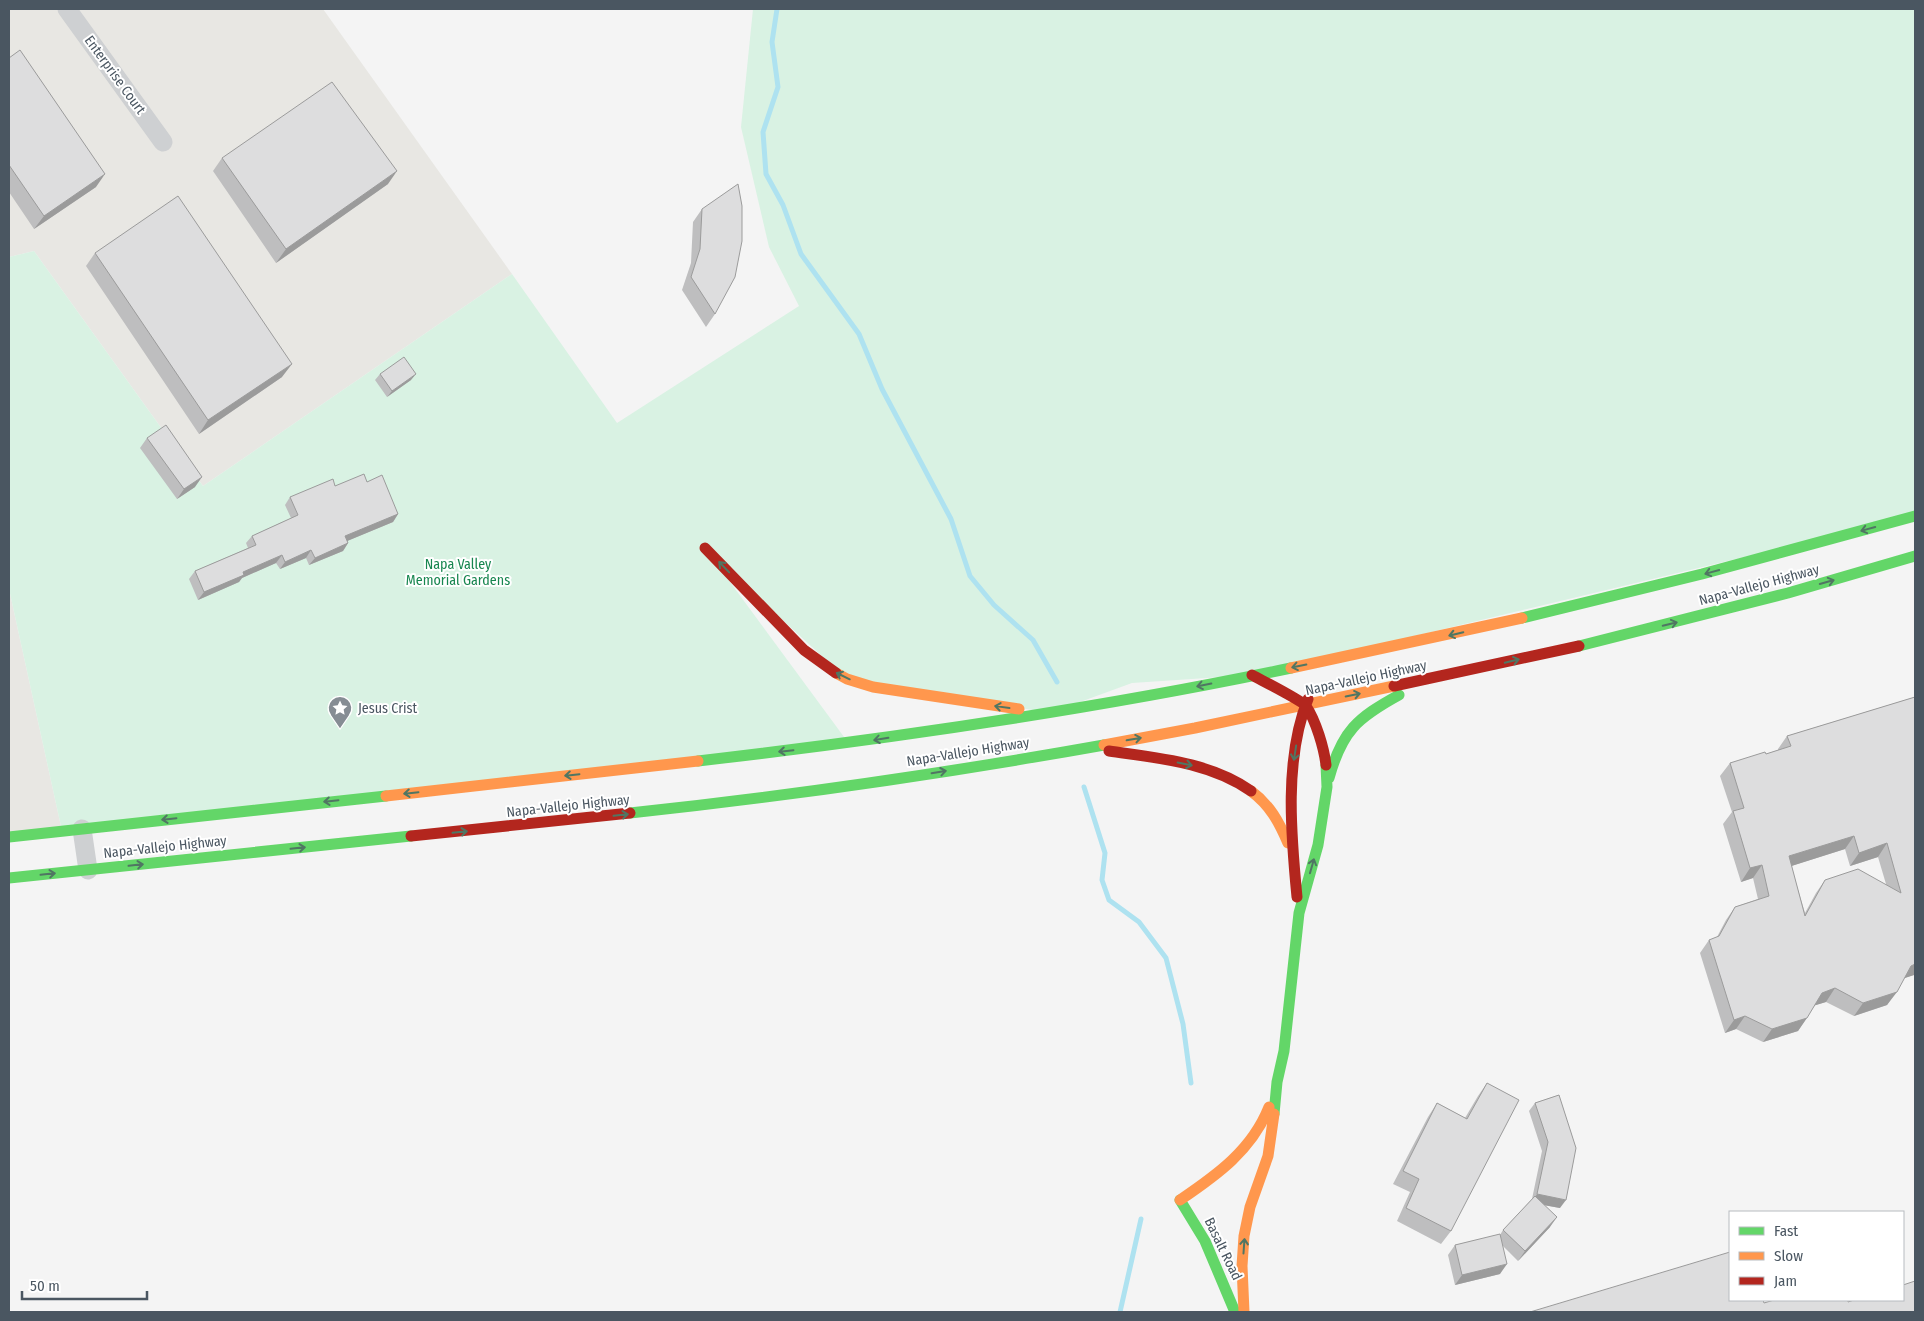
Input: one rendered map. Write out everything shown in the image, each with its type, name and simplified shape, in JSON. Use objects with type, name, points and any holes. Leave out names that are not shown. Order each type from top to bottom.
[{"type":"main road","name":"Napa-Vallejo Highway","points":[[9,837],[834,746],[1050,713],[1419,642],[1665,584],[1915,516]]},
{"type":"main road","points":[[705,548],[804,650],[827,668],[847,679],[873,687],[1050,713]]},
{"type":"main road","name":"Napa-Vallejo Highway","points":[[9,878],[726,803],[891,780],[1085,748],[1195,728],[1428,680],[1686,620],[1915,556]]},
{"type":"main road","points":[[1330,671],[1347,656]]},
{"type":"main road","points":[[1252,675],[1305,705],[1318,732],[1325,756],[1327,786]]},
{"type":"main road","points":[[1244,1312],[1242,1266],[1244,1236],[1250,1207],[1270,1147],[1277,1082],[1284,1051],[1299,913],[1318,845],[1327,786],[1340,742],[1351,726],[1369,711],[1428,680]]},
{"type":"main road","points":[[1299,913],[1290,805],[1292,772],[1305,705],[1312,691]]},
{"type":"main road","points":[[1085,748],[1192,765],[1245,785],[1264,800],[1278,818],[1288,840],[1295,869]]},
{"type":"main road","name":"Basalt Road","points":[[1235,1312],[1205,1241],[1180,1200],[1230,1163],[1252,1138],[1268,1112],[1277,1082]]},
{"type":"street","name":"Enterprise Court","points":[[67,9],[164,142]]},
{"type":"street","points":[[82,829],[88,870]]},
{"type":"shaded area","points":[[9,9],[323,9],[512,274],[203,486],[34,251],[9,257]]},
{"type":"shaded area","points":[[9,589],[62,831],[9,837]]},
{"type":"green space","name":"Napa Valley Memorial Gardens","points":[[753,9],[1915,9],[1915,516],[1252,675],[1132,683],[1050,713],[847,679],[708,552],[847,741],[62,831],[9,589],[9,257],[34,251],[203,486],[512,274],[617,423],[799,306],[769,247],[741,127]]},
{"type":"building","points":[[20,50],[105,174],[44,216],[9,165],[9,58]]},
{"type":"building","points":[[332,82],[397,171],[286,249],[222,158]]},
{"type":"building","points":[[738,184],[742,206],[742,241],[735,277],[715,314],[691,277],[700,249],[702,209]]},
{"type":"building","points":[[178,196],[292,364],[208,420],[95,253]]},
{"type":"building","points":[[404,357],[416,374],[392,391],[380,374]]},
{"type":"building","points":[[166,425],[202,477],[184,489],[147,438]]},
{"type":"building","points":[[364,474],[367,482],[382,475],[398,514],[345,536],[348,543],[315,558],[311,550],[285,562],[282,555],[243,572],[244,575],[204,592],[195,571],[256,545],[252,536],[298,515],[290,497],[333,479],[335,486]]},
{"type":"building","points":[[1915,697],[1915,964],[1911,966],[1897,992],[1863,1003],[1835,988],[1822,993],[1807,1018],[1772,1029],[1745,1016],[1734,1020],[1709,940],[1719,936],[1735,907],[1769,896],[1762,865],[1750,868],[1733,811],[1744,808],[1730,763],[1791,746],[1787,736]],"holes":[[[1854,836],[1859,853],[1887,843],[1901,893],[1858,869],[1825,880],[1805,916],[1789,856]]]},
{"type":"building","points":[[1487,1083],[1519,1100],[1451,1231],[1406,1208],[1419,1179],[1403,1171],[1437,1103],[1467,1119]]},
{"type":"building","points":[[1559,1095],[1576,1148],[1566,1200],[1537,1194],[1548,1142],[1535,1103]]},
{"type":"building","points":[[1535,1196],[1557,1217],[1525,1251],[1503,1230]]},
{"type":"building","points":[[1500,1234],[1507,1264],[1462,1275],[1455,1245]]},
{"type":"building","points":[[1729,1252],[1729,1301],[1763,1301],[1764,1303],[1771,1301],[1904,1301],[1904,1285],[1915,1281],[1915,1312],[1530,1312]]},
{"type":"waterway","points":[[777,9],[772,42],[778,87],[763,132],[766,174],[783,205],[801,254],[859,334],[882,389],[951,519],[970,576],[994,605],[1033,640],[1057,682]]},
{"type":"waterway","points":[[1084,787],[1105,853],[1102,880],[1109,900],[1139,922],[1166,958],[1183,1024],[1191,1083]]},
{"type":"waterway","points":[[1120,1312],[1141,1219]]},
{"type":"traffic: fast","points":[[1522,618],[1702,574],[1915,516]]},
{"type":"traffic: fast","points":[[1579,646],[1788,593],[1915,556]]},
{"type":"traffic: fast","points":[[698,761],[847,743],[996,721],[1144,697],[1291,668]]},
{"type":"traffic: fast","points":[[1329,778],[1340,748],[1353,728],[1372,711],[1399,695]]},
{"type":"traffic: fast","points":[[630,813],[868,783],[1104,745]]},
{"type":"traffic: fast","points":[[1274,1114],[1277,1082],[1284,1051],[1299,913],[1318,845],[1327,787],[1326,765]]},
{"type":"traffic: fast","points":[[9,837],[386,796]]},
{"type":"traffic: fast","points":[[9,878],[411,836]]},
{"type":"traffic: fast","points":[[1180,1200],[1205,1241],[1235,1312]]},
{"type":"traffic: slow","points":[[1291,668],[1522,618]]},
{"type":"traffic: slow","points":[[836,673],[847,679],[873,687],[1019,709]]},
{"type":"traffic: slow","points":[[1104,745],[1394,686]]},
{"type":"traffic: slow","points":[[386,796],[698,761]]},
{"type":"traffic: slow","points":[[1251,791],[1264,802],[1273,814],[1288,843]]},
{"type":"traffic: slow","points":[[1180,1200],[1220,1171],[1243,1149],[1262,1122],[1269,1107]]},
{"type":"traffic: slow","points":[[1244,1312],[1242,1266],[1244,1236],[1250,1207],[1268,1156],[1274,1114]]},
{"type":"traffic: jam","points":[[705,548],[804,650],[836,673]]},
{"type":"traffic: jam","points":[[1394,686],[1579,646]]},
{"type":"traffic: jam","points":[[1252,675],[1306,706],[1319,735],[1326,765]]},
{"type":"traffic: jam","points":[[1297,897],[1292,823],[1292,771],[1300,722],[1308,699]]},
{"type":"traffic: jam","points":[[1109,751],[1164,759],[1201,767],[1235,781],[1251,791]]},
{"type":"traffic: jam","points":[[411,836],[630,813]]},
{"type":"place","name":"Jesus Crist","points":[[340,729]]}]
